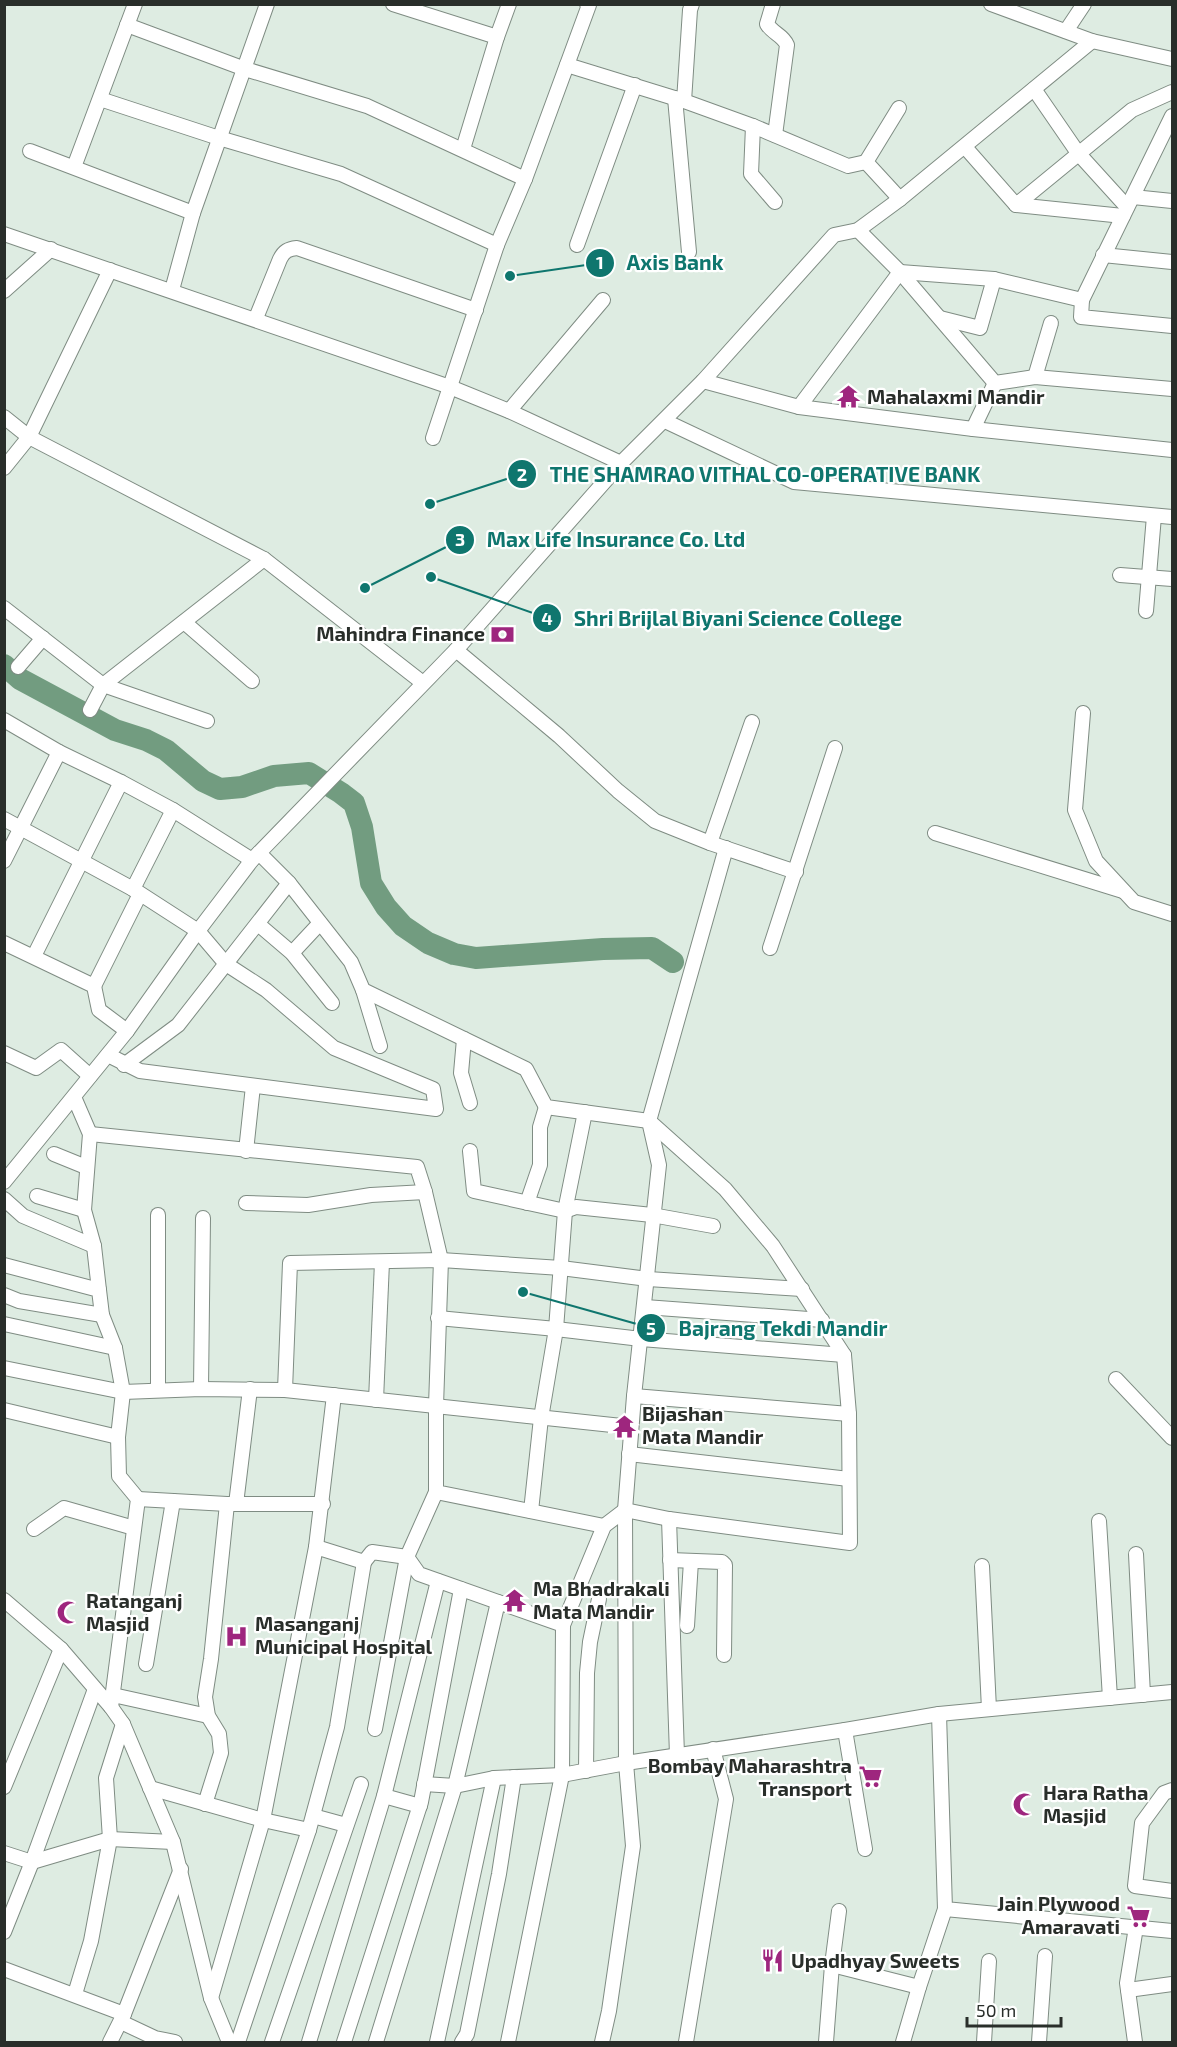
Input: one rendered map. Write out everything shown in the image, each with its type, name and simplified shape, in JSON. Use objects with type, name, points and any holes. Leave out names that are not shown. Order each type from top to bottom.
[{"type":"street","points":[[74,167],[135,4]]},
{"type":"street","points":[[172,290],[193,213],[267,4]]},
{"type":"street","points":[[393,4],[497,37]]},
{"type":"street","points":[[463,149],[508,4]]},
{"type":"street","points":[[433,438],[497,245],[525,179],[589,5],[587,4]]},
{"type":"street","points":[[689,252],[680,100],[692,4]]},
{"type":"street","points":[[773,4],[767,24],[785,39],[787,45],[776,135]]},
{"type":"street","points":[[1066,32],[1084,4]]},
{"type":"street","points":[[995,5],[1092,41],[1173,59]]},
{"type":"street","points":[[127,25],[245,69],[367,106],[525,179]]},
{"type":"street","points":[[4,1182],[127,1031],[198,931],[256,857],[456,651],[621,463],[704,381],[834,235],[858,230],[900,199],[1092,41]]},
{"type":"street","points":[[567,64],[753,126],[848,166],[866,162],[898,108]]},
{"type":"street","points":[[577,245],[635,85]]},
{"type":"street","points":[[1034,89],[1078,153],[1128,206]]},
{"type":"street","points":[[1016,205],[1132,110],[1173,92]]},
{"type":"street","points":[[100,99],[219,138],[341,174],[497,245]]},
{"type":"street","points":[[1173,116],[1082,300],[1081,317],[1173,326]]},
{"type":"street","points":[[753,126],[751,174],[775,202]]},
{"type":"street","points":[[965,147],[1016,205],[1128,206],[1173,201]]},
{"type":"street","points":[[30,151],[193,213]]},
{"type":"street","points":[[866,162],[900,199]]},
{"type":"street","points":[[858,230],[900,272],[995,382]]},
{"type":"street","points":[[4,234],[256,318],[450,387],[509,411],[621,463]]},
{"type":"street","points":[[256,318],[284,252],[297,248],[476,310]]},
{"type":"street","points":[[4,291],[51,249]]},
{"type":"street","points":[[1103,255],[1173,262]]},
{"type":"street","points":[[4,468],[29,437],[110,270]]},
{"type":"street","points":[[900,272],[994,279],[1082,300]]},
{"type":"street","points":[[799,407],[900,272]]},
{"type":"street","points":[[940,318],[980,328],[994,279]]},
{"type":"street","points":[[509,411],[603,300]]},
{"type":"street","points":[[1035,377],[1051,323]]},
{"type":"street","points":[[995,382],[1035,377],[1173,389]]},
{"type":"street","points":[[704,381],[799,407],[974,429],[1173,450]]},
{"type":"street","points":[[974,429],[995,382]]},
{"type":"street","points":[[4,417],[29,437],[264,559],[423,683]]},
{"type":"street","points":[[665,421],[794,482],[1173,517]]},
{"type":"street","points":[[1146,611],[1154,516]]},
{"type":"street","points":[[90,710],[103,685],[264,559]]},
{"type":"street","points":[[1120,575],[1173,579]]},
{"type":"street","points":[[4,608],[103,685],[207,721]]},
{"type":"street","points":[[184,622],[252,681]]},
{"type":"street","points":[[18,667],[43,638]]},
{"type":"street","points":[[456,651],[559,736],[618,791],[655,821],[710,843],[796,872]]},
{"type":"street","points":[[1083,713],[1075,810],[1096,861],[1134,902],[1173,914]]},
{"type":"street","points":[[4,720],[59,752],[121,782],[256,857],[289,884],[351,962],[363,990],[380,1046]]},
{"type":"street","points":[[710,843],[752,722]]},
{"type":"street","points":[[770,948],[835,748]]},
{"type":"street","points":[[4,861],[59,752]]},
{"type":"street","points":[[34,956],[121,782]]},
{"type":"street","points":[[127,1031],[99,1010],[94,986],[173,810]]},
{"type":"street","points":[[4,819],[136,892],[198,931],[226,964],[266,990],[334,1048],[433,1089],[436,1109],[140,1071],[108,1055]]},
{"type":"street","points":[[935,833],[1125,892]]},
{"type":"street","points":[[602,2043],[609,2011],[633,1846],[626,1763],[625,1510],[628,1454],[659,1165],[649,1121],[726,848]]},
{"type":"street","points":[[124,1065],[178,1025],[289,884]]},
{"type":"street","points":[[292,953],[320,923]]},
{"type":"street","points":[[258,924],[292,953],[332,1003]]},
{"type":"street","points":[[4,943],[94,986]]},
{"type":"street","points":[[363,990],[525,1069],[546,1107],[540,1126],[540,1165],[527,1203]]},
{"type":"street","points":[[464,1039],[461,1073],[470,1103]]},
{"type":"street","points":[[4,1053],[36,1068],[61,1050],[90,1077]]},
{"type":"street","points":[[246,1151],[253,1086]]},
{"type":"street","points":[[74,1097],[90,1134],[84,1210],[94,1246],[102,1315],[115,1348],[123,1392],[118,1437],[119,1476],[138,1498],[231,1504],[323,1504]]},
{"type":"street","points":[[508,2043],[562,1775],[563,1625],[604,1526],[625,1510],[669,1519],[850,1543],[849,1414],[844,1355],[773,1246],[725,1189],[649,1121],[546,1107]]},
{"type":"street","points":[[531,1511],[541,1418],[556,1329],[565,1211],[585,1112]]},
{"type":"street","points":[[90,1134],[417,1167],[441,1260],[436,1406],[436,1492],[407,1557],[375,1729]]},
{"type":"street","points":[[470,1151],[474,1191],[565,1211],[576,1207],[652,1215],[713,1226]]},
{"type":"street","points":[[54,1154],[86,1167]]},
{"type":"street","points":[[246,1203],[308,1205],[371,1195],[425,1192]]},
{"type":"street","points":[[37,1196],[84,1210]]},
{"type":"street","points":[[4,1199],[23,1216],[94,1246]]},
{"type":"street","points":[[158,1215],[158,1390]]},
{"type":"street","points":[[201,1389],[203,1218]]},
{"type":"street","points":[[285,1390],[290,1263],[441,1260],[561,1268],[648,1279],[802,1289]]},
{"type":"street","points":[[376,1400],[382,1262]]},
{"type":"street","points":[[4,1265],[99,1290]]},
{"type":"street","points":[[4,1295],[19,1301],[102,1315]]},
{"type":"street","points":[[645,1307],[822,1320]]},
{"type":"street","points":[[438,1318],[641,1339],[844,1355]]},
{"type":"street","points":[[4,1324],[115,1348]]},
{"type":"street","points":[[4,1368],[123,1392],[201,1389],[285,1390],[631,1427]]},
{"type":"street","points":[[1116,1378],[1173,1438]]},
{"type":"street","points":[[205,1803],[221,1753],[219,1734],[208,1716],[205,1696],[231,1504],[250,1389]]},
{"type":"street","points":[[212,1998],[263,1820],[316,1547],[323,1504],[334,1395]]},
{"type":"street","points":[[634,1395],[849,1414]]},
{"type":"street","points":[[4,1410],[118,1437]]},
{"type":"street","points":[[628,1454],[849,1479]]},
{"type":"street","points":[[436,1492],[604,1526]]},
{"type":"street","points":[[138,1498],[112,1701],[172,1842],[181,1869],[212,1998],[229,2043]]},
{"type":"street","points":[[146,1664],[173,1501]]},
{"type":"street","points":[[34,1529],[64,1508],[134,1528]]},
{"type":"street","points":[[669,1519],[677,1755]]},
{"type":"street","points":[[1099,1521],[1110,1698]]},
{"type":"street","points":[[316,1547],[364,1562]]},
{"type":"street","points":[[238,2043],[309,1830],[337,1727],[364,1562],[372,1552],[407,1557],[419,1574],[563,1625]]},
{"type":"street","points":[[1136,1554],[1143,1695]]},
{"type":"street","points":[[670,1560],[722,1562],[724,1565],[724,1655]]},
{"type":"street","points":[[687,1626],[691,1561]]},
{"type":"street","points":[[982,1566],[989,1709]]},
{"type":"street","points":[[309,2043],[384,1796],[438,1581]]},
{"type":"street","points":[[344,2043],[420,1806],[461,1589]]},
{"type":"street","points":[[586,1771],[587,1673],[590,1642],[599,1599]]},
{"type":"street","points":[[4,1600],[61,1649],[95,1689],[112,1701],[208,1716]]},
{"type":"street","points":[[376,2043],[455,1786],[498,1602]]},
{"type":"street","points":[[4,1787],[61,1649]]},
{"type":"street","points":[[4,1932],[33,1862],[95,1689]]},
{"type":"street","points":[[424,1784],[455,1786],[494,1778],[562,1775],[939,1714],[1173,1692]]},
{"type":"street","points":[[903,2043],[945,1909],[939,1714]]},
{"type":"street","points":[[75,1994],[92,1941],[110,1839],[106,1778],[123,1724]]},
{"type":"street","points":[[845,1730],[865,1849]]},
{"type":"street","points":[[686,2043],[726,1799],[713,1749]]},
{"type":"street","points":[[462,2043],[467,2034],[499,1874],[514,1777]]},
{"type":"street","points":[[439,2042],[494,1778]]},
{"type":"street","points":[[272,2043],[361,1784]]},
{"type":"street","points":[[150,1788],[263,1820],[309,1830]]},
{"type":"street","points":[[1173,1790],[1164,1793],[1142,1823],[1135,1886],[1173,1891]]},
{"type":"street","points":[[384,1796],[420,1806]]},
{"type":"street","points":[[312,1816],[348,1819],[377,1818]]},
{"type":"street","points":[[4,1853],[33,1862],[110,1839],[172,1842]]},
{"type":"street","points":[[110,2043],[181,1869]]},
{"type":"street","points":[[945,1909],[1173,1931]]},
{"type":"street","points":[[830,2042],[832,1965],[839,1911]]},
{"type":"street","points":[[1135,2043],[1127,1983],[1136,1927]]},
{"type":"street","points":[[1039,2043],[1045,1956]]},
{"type":"street","points":[[984,2043],[989,1961]]},
{"type":"street","points":[[832,1965],[919,1987]]},
{"type":"street","points":[[4,1969],[75,1994],[155,2038],[175,2042]]},
{"type":"street","points":[[1128,1990],[1173,1984]]},
{"type":"waterway","points":[[4,665],[20,679],[115,730],[146,740],[166,750],[203,781],[220,789],[242,787],[274,776],[309,773],[341,793],[354,803],[362,827],[371,883],[386,907],[403,926],[428,943],[454,954],[476,958],[652,948],[673,962]]},
{"type":"place","name":"Axis Bank","points":[[510,276]]},
{"type":"place","name":"Mahalaxmi Mandir","points":[[849,397]]},
{"type":"place","name":"THE SHAMRAO VITHAL CO-OPERATIVE BANK","points":[[430,504]]},
{"type":"place","name":"Shri Brijlal Biyani Science College","points":[[431,577]]},
{"type":"place","name":"Max Life Insurance Co. Ltd","points":[[365,588]]},
{"type":"place","name":"Mahindra Finance","points":[[503,634]]},
{"type":"place","name":"Bajrang Tekdi Mandir","points":[[523,1292]]},
{"type":"place","name":"Bijashan Mata Mandir","points":[[624,1426]]},
{"type":"place","name":"Ma Bhadrakali Mata Mandir","points":[[515,1601]]},
{"type":"place","name":"Ratanganj Masjid","points":[[68,1613]]},
{"type":"place","name":"Masanganj Municipal Hospital","points":[[237,1636]]},
{"type":"place","name":"Bombay Maharashtra Transport","points":[[870,1777]]},
{"type":"place","name":"Hara Ratha Masjid","points":[[1025,1805]]},
{"type":"place","name":"Jain Plywood Amaravati","points":[[1138,1916]]},
{"type":"place","name":"Upadhyay Sweets","points":[[773,1961]]}]
